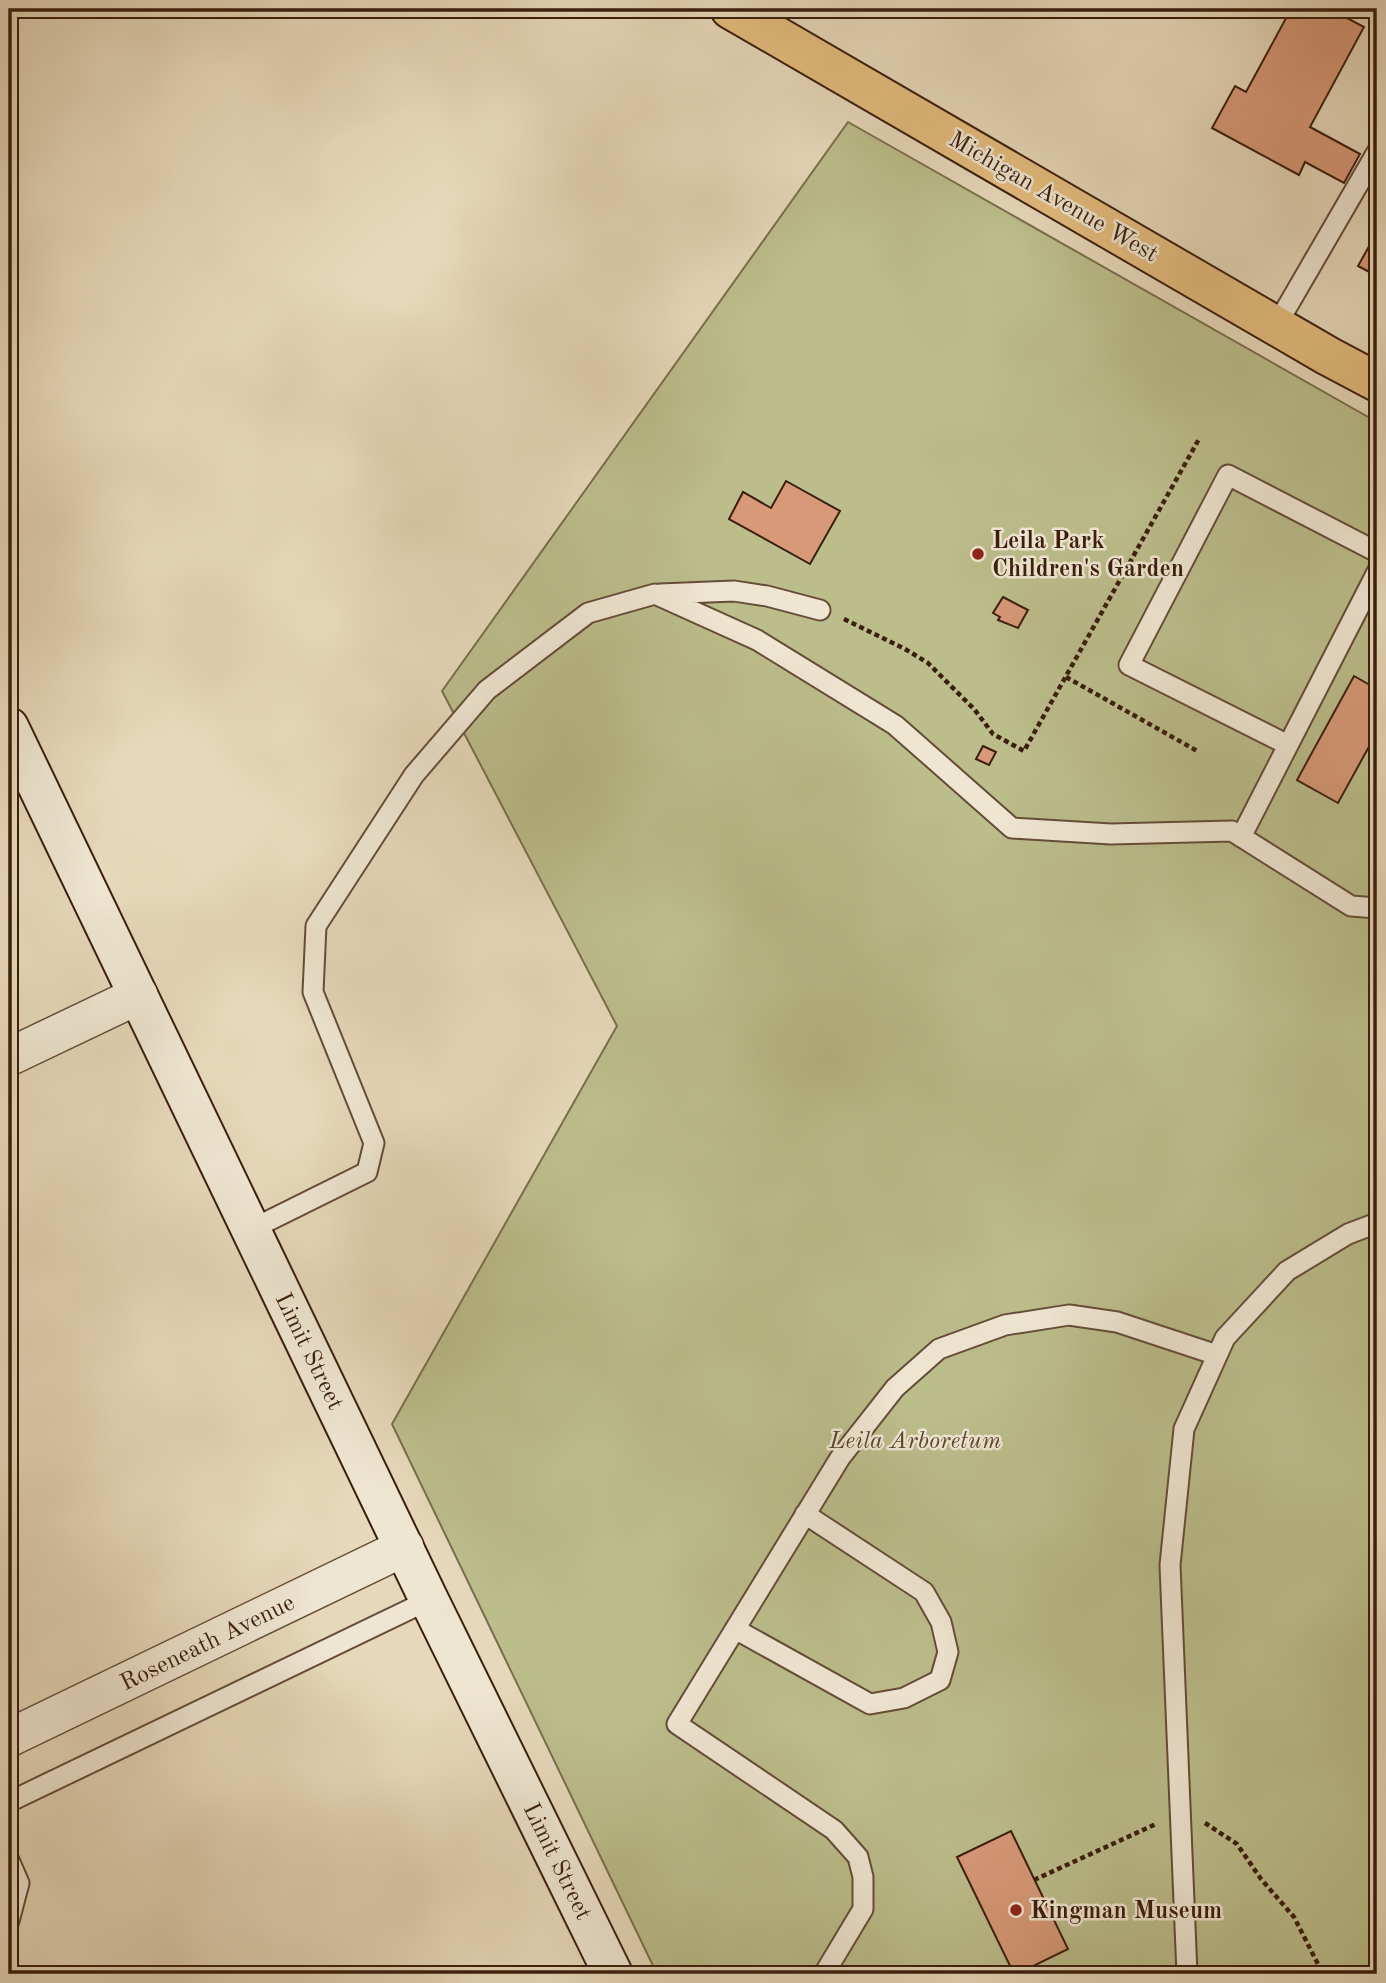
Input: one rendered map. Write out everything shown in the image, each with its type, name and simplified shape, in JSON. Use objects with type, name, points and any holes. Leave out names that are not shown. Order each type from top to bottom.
[{"type":"highway","name":"Michigan Avenue West","points":[[730,9],[1377,382]]},
{"type":"street","name":"Limit Street","points":[[9,727],[429,1600],[613,1974]]},
{"type":"street","points":[[9,1057],[139,995]]},
{"type":"street","name":"Roseneath Avenue","points":[[9,1738],[405,1547]]},
{"type":"lane","points":[[1276,326],[1377,152]]},
{"type":"lane","points":[[1288,745],[1129,665],[1228,475],[1377,552]]},
{"type":"lane","points":[[1241,836],[1377,572]]},
{"type":"lane","points":[[252,1229],[367,1172],[374,1143],[313,992],[316,926],[414,775],[487,690],[588,612],[656,594],[734,591],[767,596],[820,610]]},
{"type":"lane","points":[[656,594],[757,640],[895,725],[1012,828],[1111,834],[1232,831],[1352,906],[1377,908]]},
{"type":"lane","points":[[1187,1974],[1170,1566],[1184,1429],[1225,1338],[1287,1272],[1348,1234],[1377,1223]]},
{"type":"lane","points":[[824,1974],[863,1909],[863,1877],[858,1857],[834,1830],[677,1724],[839,1458],[895,1388],[939,1349],[1005,1325],[1069,1315],[1117,1322],[1217,1355]]},
{"type":"lane","points":[[735,1629],[870,1704],[904,1698],[940,1680],[948,1652],[941,1622],[924,1592],[805,1514]]},
{"type":"lane","points":[[9,1802],[429,1600]]},
{"type":"lane","points":[[9,1860],[19,1883],[9,1922]]},
{"type":"path","points":[[820,610],[861,626],[928,663],[974,709],[993,734],[1024,751],[1199,439]]},
{"type":"path","points":[[1066,677],[1199,752]]},
{"type":"path","points":[[1180,1806],[1237,1844],[1261,1879],[1294,1917],[1324,1974]]},
{"type":"path","points":[[1034,1880],[1141,1830]]},
{"type":"green space","name":"Leila Arboretum","points":[[848,122],[1377,422],[1377,1974],[657,1974],[392,1424],[617,1026],[442,691]]},
{"type":"building","points":[[1291,9],[1330,9],[1364,27],[1310,127],[1360,154],[1344,183],[1305,162],[1299,175],[1212,128],[1235,86],[1246,92]]},
{"type":"building","points":[[1377,232],[1377,276],[1358,266]]},
{"type":"building","points":[[786,481],[840,511],[810,564],[729,519],[743,492],[771,508]]},
{"type":"building","points":[[1003,597],[1028,610],[1018,628],[998,620],[1000,617],[993,613]]},
{"type":"building","points":[[1354,676],[1377,689],[1377,732],[1338,803],[1297,780]]},
{"type":"building","points":[[983,746],[996,752],[989,765],[976,759]]},
{"type":"building","name":"Kingman Museum","points":[[1011,1831],[1068,1949],[1017,1974],[1014,1974],[957,1857]]},
{"type":"place","name":"Leila Park Children's Garden","points":[[978,554]]},
{"type":"place","name":"Kingman Museum","points":[[1016,1910]]}]
